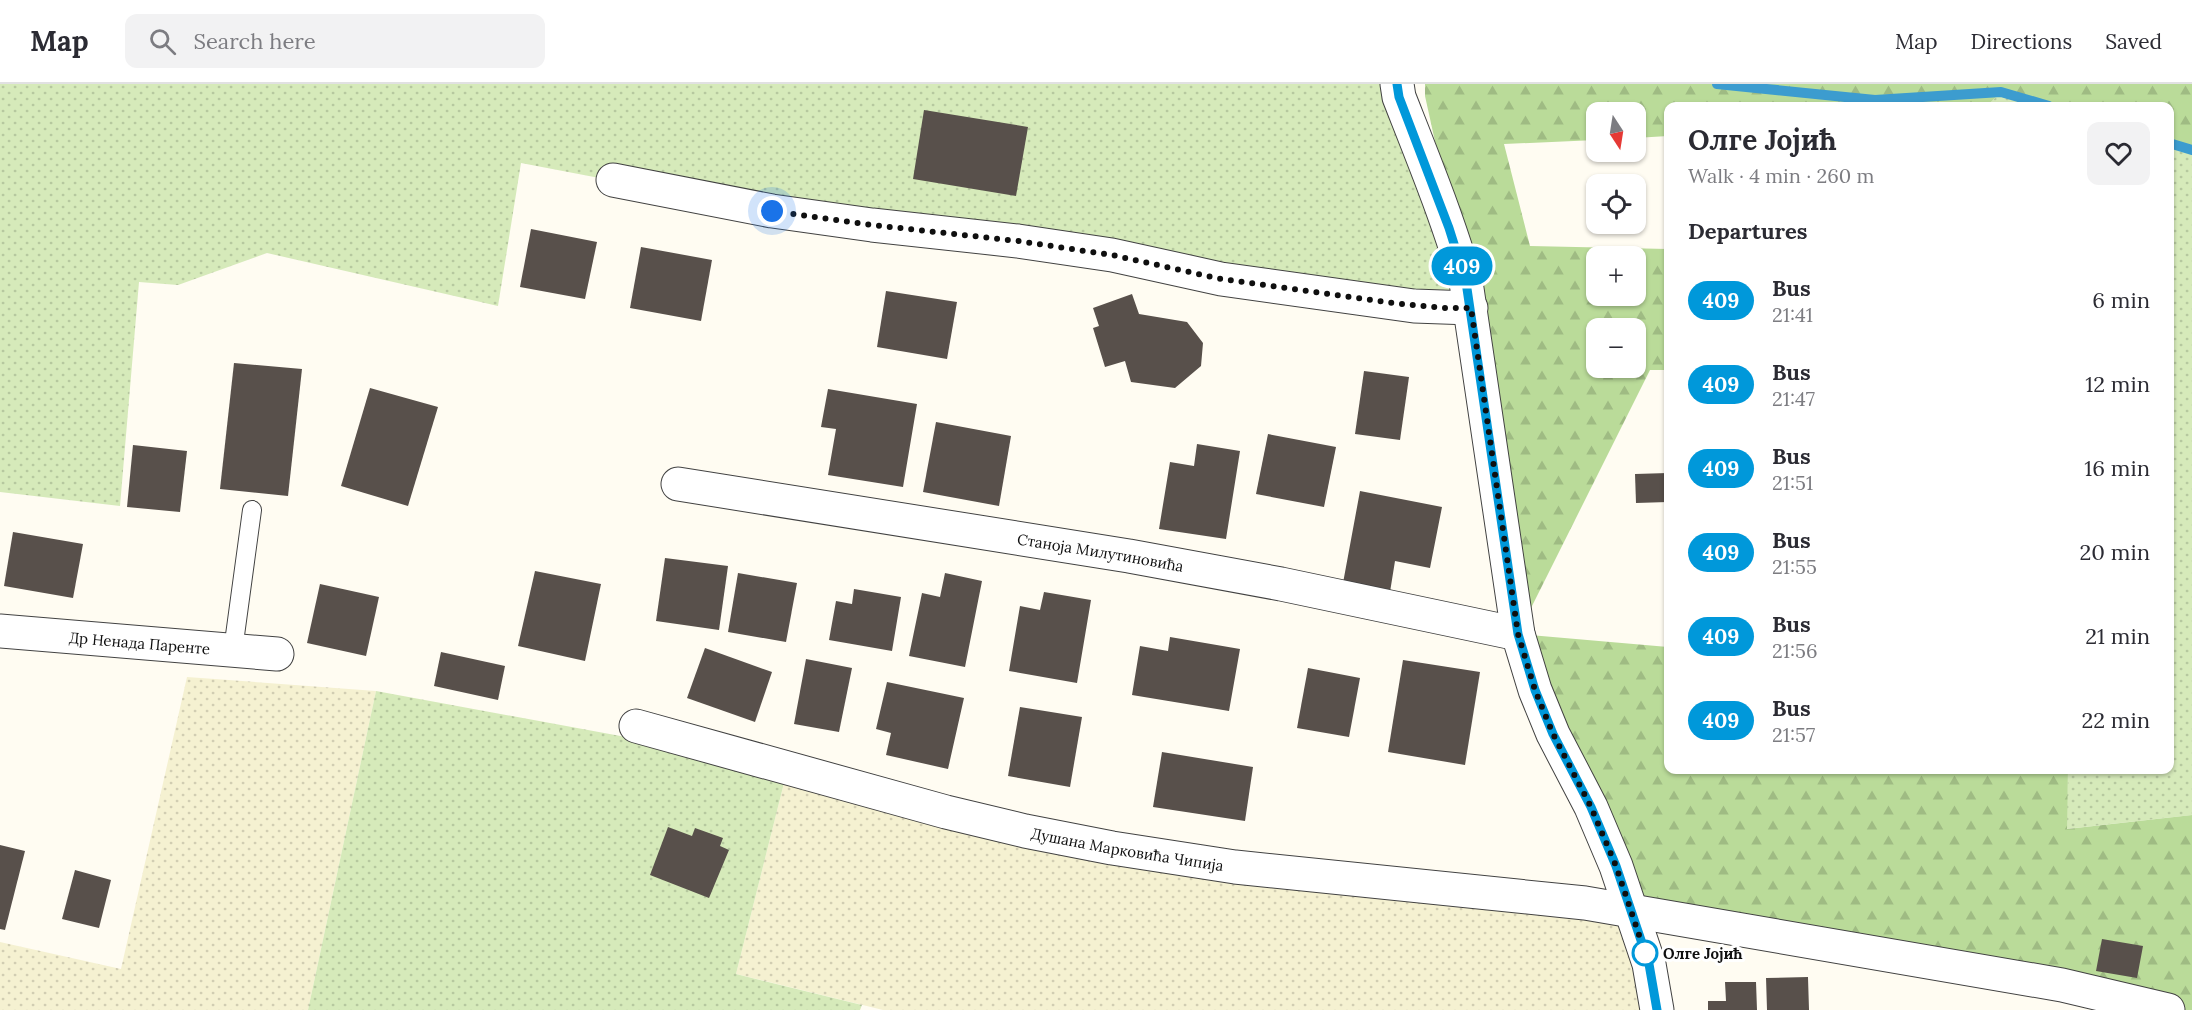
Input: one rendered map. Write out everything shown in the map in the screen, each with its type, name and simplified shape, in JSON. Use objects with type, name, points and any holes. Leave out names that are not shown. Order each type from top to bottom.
[{"type":"street","points":[[1396,84],[1457,249],[1471,308],[1518,634],[1553,734],[1591,807],[1616,866],[1649,964],[1657,1010]]},
{"type":"street","points":[[613,180],[772,211],[1018,241],[1112,255],[1221,279],[1414,306],[1471,308]]},
{"type":"street","name":"Станоја Милутиновића","points":[[678,484],[1130,556],[1281,584],[1518,634]]},
{"type":"street","name":"Др Ненада Паренте","points":[[0,631],[277,654]]},
{"type":"street","name":"Душана Марковића Чипија","points":[[636,726],[946,812],[1025,831],[1112,848],[1235,867],[1631,910]]},
{"type":"street","points":[[1631,910],[2062,985],[2168,1010]]},
{"type":"lane","points":[[233,650],[252,510]]},
{"type":"shaded area","points":[[187,677],[376,691],[308,1010],[0,1010],[0,942],[121,969]]},
{"type":"shaded area","points":[[788,767],[946,812],[1631,911],[1657,1010],[883,1010],[736,974]]},
{"type":"green space","points":[[0,84],[1397,84],[1471,308],[772,211],[521,163],[498,306],[267,253],[178,285],[139,282],[120,506],[0,492]]},
{"type":"green space","points":[[1425,84],[2192,84],[2192,150],[2174,145],[2174,102],[2035,102],[2001,92],[1991,102],[1664,102],[1664,136],[1646,137],[1646,102],[1586,102],[1586,140],[1504,144],[1530,246],[1586,247],[1586,306],[1646,306],[1646,249],[1664,249],[1664,370],[1650,370],[1646,378],[1518,634],[1466,282],[1425,96]]},
{"type":"green space","points":[[2001,92],[2035,102],[1991,102]]},
{"type":"green space","points":[[2174,145],[2192,150],[2192,815],[2066,829],[2068,774],[2174,774]]},
{"type":"green space","points":[[1518,634],[1664,647],[1664,774],[2068,774],[2067,829],[2192,815],[2192,1010],[2164,1010],[2128,999],[1631,911],[1553,734]]},
{"type":"green space","points":[[376,691],[788,767],[736,974],[862,1005],[860,1010],[308,1010]]},
{"type":"building","points":[[924,110],[1028,127],[1016,196],[913,179]]},
{"type":"building","points":[[531,229],[597,242],[585,299],[520,287]]},
{"type":"building","points":[[641,247],[712,260],[701,321],[630,308]]},
{"type":"building","points":[[886,291],[957,302],[947,359],[877,347]]},
{"type":"building","points":[[1132,294],[1139,314],[1187,322],[1203,343],[1201,366],[1175,388],[1131,382],[1125,361],[1105,367],[1093,328],[1099,326],[1093,308]]},
{"type":"building","points":[[234,363],[302,369],[288,496],[220,489]]},
{"type":"building","points":[[1364,371],[1409,377],[1400,440],[1355,434]]},
{"type":"building","points":[[370,388],[438,407],[408,506],[341,486]]},
{"type":"building","points":[[828,389],[917,404],[903,487],[828,475],[836,429],[821,427]]},
{"type":"building","points":[[936,422],[1011,436],[999,506],[923,492]]},
{"type":"building","points":[[1268,434],[1336,447],[1324,507],[1256,494]]},
{"type":"building","points":[[1197,444],[1240,451],[1226,539],[1159,529],[1170,462],[1194,466]]},
{"type":"building","points":[[133,445],[187,451],[180,512],[127,507]]},
{"type":"building","points":[[1664,473],[1664,502],[1636,503],[1635,474]]},
{"type":"building","points":[[1360,491],[1442,507],[1430,568],[1395,561],[1390,592],[1343,583]]},
{"type":"building","points":[[13,532],[83,544],[73,598],[4,586]]},
{"type":"building","points":[[665,558],[728,566],[719,630],[656,621]]},
{"type":"building","points":[[535,571],[601,584],[585,661],[518,646]]},
{"type":"building","points":[[738,573],[797,583],[786,642],[728,632]]},
{"type":"building","points":[[945,573],[982,581],[965,667],[909,656],[922,593],[940,597]]},
{"type":"building","points":[[320,584],[379,597],[366,656],[307,643]]},
{"type":"building","points":[[854,589],[901,597],[892,651],[829,640],[836,601],[852,604]]},
{"type":"building","points":[[1044,592],[1091,600],[1077,683],[1009,671],[1020,606],[1040,610]]},
{"type":"building","points":[[1170,637],[1240,649],[1229,711],[1132,695],[1140,646],[1168,651]]},
{"type":"building","points":[[705,648],[772,672],[755,722],[687,698]]},
{"type":"building","points":[[441,652],[505,666],[498,700],[434,686]]},
{"type":"building","points":[[806,659],[852,668],[839,732],[794,724]]},
{"type":"building","points":[[1403,660],[1480,672],[1465,765],[1388,752]]},
{"type":"building","points":[[1308,668],[1360,678],[1349,737],[1297,728]]},
{"type":"building","points":[[887,682],[964,698],[948,769],[886,755],[891,733],[876,729]]},
{"type":"building","points":[[1020,707],[1082,717],[1070,787],[1008,776]]},
{"type":"building","points":[[1162,752],[1253,767],[1245,821],[1153,807]]},
{"type":"building","points":[[668,827],[692,836],[695,828],[723,838],[720,846],[729,850],[709,898],[650,875]]},
{"type":"building","points":[[0,845],[25,851],[5,930],[0,929]]},
{"type":"building","points":[[75,870],[111,880],[99,928],[62,919]]},
{"type":"building","points":[[2102,939],[2143,946],[2137,978],[2096,971]]},
{"type":"building","points":[[1808,977],[1809,1010],[1767,1010],[1766,978]]},
{"type":"building","points":[[1725,982],[1756,982],[1757,1010],[1708,1010],[1708,1001],[1726,1001]]},
{"type":"waterway","points":[[1717,84],[1875,100],[2001,92],[2035,102]]},
{"type":"waterway","points":[[2174,145],[2192,150]]},
{"type":"bus line","name":"409","points":[[1397,84],[1399,97],[1457,249],[1466,282],[1518,634],[1535,690],[1553,734],[1591,807],[1616,866],[1649,964],[1657,1010]]},
{"type":"place","name":"Олге Јојић","points":[[1645,953]]},
{"type":"route","points":[[772,211],[1018,241],[1112,255],[1221,279],[1414,306],[1471,308],[1518,634],[1535,690],[1553,734],[1591,807],[1616,866],[1645,953]]}]
